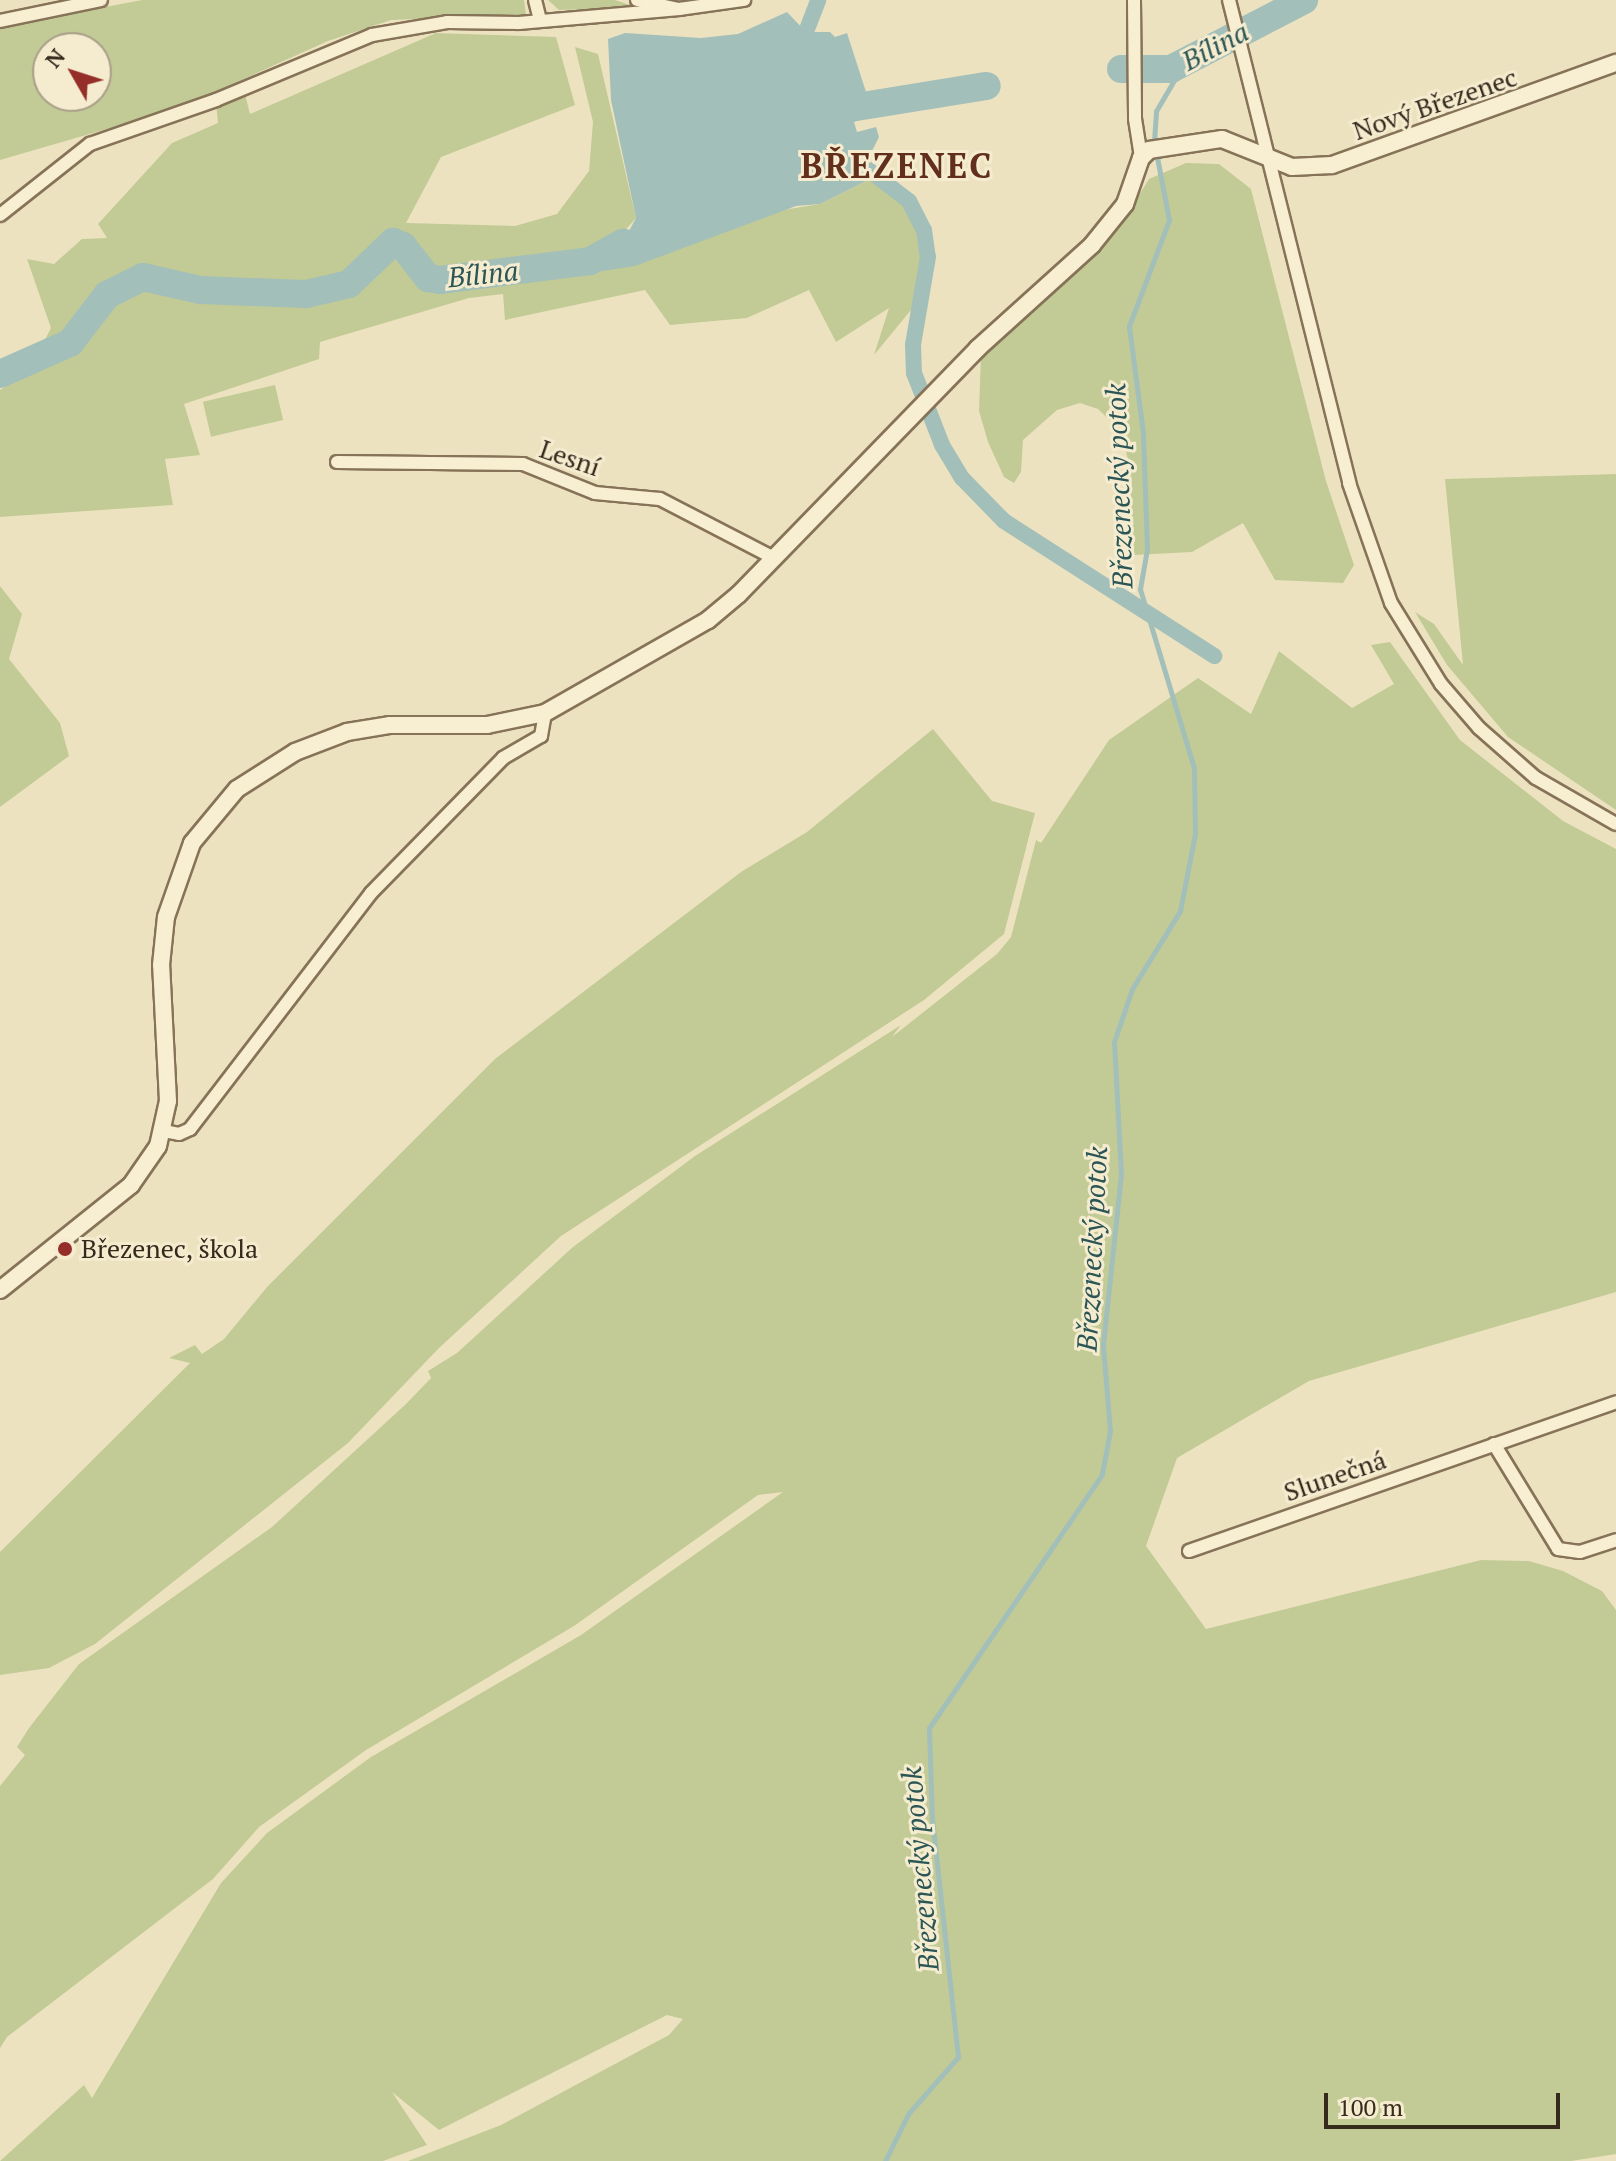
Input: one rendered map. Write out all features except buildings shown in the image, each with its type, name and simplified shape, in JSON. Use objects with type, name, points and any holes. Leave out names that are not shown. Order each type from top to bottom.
[{"type":"street","points":[[0,21],[101,0]]},
{"type":"street","points":[[535,0],[540,20]]},
{"type":"street","points":[[637,0],[679,9]]},
{"type":"street","points":[[0,215],[90,144],[216,100],[372,35],[447,22],[540,20],[679,9],[744,0]]},
{"type":"street","points":[[0,1290],[131,1185],[151,1160],[164,1131],[168,1101],[161,965],[166,917],[183,859],[214,812],[273,765],[347,732],[390,725],[487,725],[545,713],[708,620],[774,558],[912,412],[1092,245],[1125,204],[1150,152],[1133,79],[1134,0]]},
{"type":"street","points":[[1229,0],[1349,483],[1391,603],[1434,674],[1479,728],[1536,778],[1616,824]]},
{"type":"street","name":"Nový Březenec","points":[[1150,152],[1222,139],[1292,167],[1332,165],[1616,63]]},
{"type":"street","name":"Lesní","points":[[337,462],[523,464],[595,493],[660,499],[774,558]]},
{"type":"street","points":[[164,1131],[179,1134],[190,1129],[371,893],[503,758],[541,736],[545,713]]},
{"type":"street","name":"Slunečná","points":[[1189,1551],[1616,1402]]},
{"type":"street","points":[[1494,1444],[1558,1549],[1580,1552],[1616,1540]]},
{"type":"green space","points":[[142,0],[524,0],[526,15],[391,20],[328,41],[179,108],[0,160],[0,27]]},
{"type":"green space","points":[[548,0],[615,0],[636,7],[559,10]]},
{"type":"green space","points":[[436,33],[556,37],[575,105],[441,157],[406,223],[515,226],[557,214],[589,171],[593,122],[575,47],[598,54],[636,218],[620,236],[820,204],[872,178],[912,211],[925,260],[920,299],[874,355],[889,308],[836,342],[809,290],[747,318],[670,325],[645,290],[505,320],[503,294],[469,298],[320,342],[319,359],[184,404],[200,455],[165,459],[173,505],[0,517],[0,390],[29,371],[51,328],[27,259],[54,264],[82,239],[107,238],[98,224],[172,143],[218,123],[216,102],[244,90],[250,114]]},
{"type":"green space","points":[[1186,163],[1219,164],[1251,189],[1326,481],[1354,565],[1343,583],[1275,580],[1243,523],[1192,552],[1134,555],[1129,465],[1122,432],[1098,409],[1080,403],[1057,410],[1023,440],[1021,472],[1014,483],[1004,477],[988,442],[979,411],[981,354],[1131,208],[1149,179]]},
{"type":"green space","points":[[275,385],[283,420],[211,437],[203,402]]},
{"type":"green space","points":[[1616,474],[1616,810],[1508,737],[1447,665],[1415,612],[1434,624],[1463,665],[1445,479]]},
{"type":"green space","points":[[0,586],[22,614],[9,659],[60,723],[69,756],[0,807]]},
{"type":"green space","points":[[1390,642],[1460,740],[1563,821],[1616,849],[1616,1292],[1309,1381],[1177,1458],[1146,1546],[1206,1629],[1481,1560],[1529,1561],[1563,1571],[1602,1591],[1616,1610],[1616,2154],[1571,2161],[408,2161],[501,2125],[669,2035],[683,2019],[667,2015],[439,2130],[392,2092],[427,2145],[383,2161],[0,2161],[84,2085],[92,2098],[221,1883],[267,1833],[371,1757],[581,1635],[783,1492],[758,1495],[574,1626],[366,1750],[259,1827],[213,1879],[7,2037],[0,2048],[0,1786],[25,1755],[17,1747],[29,1728],[79,1664],[272,1527],[406,1404],[431,1378],[428,1371],[457,1353],[573,1247],[695,1156],[901,1025],[892,1037],[997,954],[1011,937],[1036,840],[1041,843],[1109,740],[1198,678],[1251,714],[1279,651],[1352,708],[1394,684],[1371,645]]},
{"type":"green space","points":[[933,729],[992,801],[1035,813],[1004,934],[924,1000],[561,1236],[439,1348],[348,1443],[95,1644],[49,1668],[0,1675],[0,1552],[190,1363],[169,1358],[195,1345],[202,1354],[224,1339],[267,1287],[495,1059],[741,872],[807,832]]},
{"type":"water","points":[[787,12],[806,32],[830,32],[835,37],[847,33],[867,95],[814,106],[816,119],[873,115],[854,122],[857,132],[876,127],[879,137],[869,157],[872,178],[820,204],[796,206],[635,266],[596,272],[589,248],[629,231],[636,218],[611,100],[608,39],[625,33],[701,38],[738,34]]},
{"type":"waterway","points":[[807,52],[806,32],[818,0]]},
{"type":"waterway","name":"Bílina","points":[[1121,69],[1171,69],[1304,0]]},
{"type":"waterway","name":"Březenecký potok","points":[[885,2161],[908,2114],[958,2057],[932,1819],[929,1728],[1102,1474],[1110,1431],[1103,1345],[1121,1175],[1114,1042],[1132,989],[1180,911],[1195,834],[1194,768],[1140,589],[1147,549],[1143,433],[1129,326],[1169,220],[1154,141],[1156,111],[1183,65]]},
{"type":"waterway","name":"Bílina","points":[[785,132],[807,115],[987,86]]},
{"type":"waterway","points":[[857,161],[909,201],[924,230],[928,257],[913,345],[914,373],[942,445],[962,478],[1004,521],[1214,656]]},
{"type":"waterway","name":"Bílina","points":[[0,374],[70,343],[107,295],[143,277],[200,290],[306,294],[349,284],[393,242],[403,246],[428,278],[440,280],[590,261],[623,243]]},
{"type":"place","name":"Březenec, škola","points":[[65,1249]]},
{"type":"district","name":"BŘEZENEC","points":[[897,166]]}]
